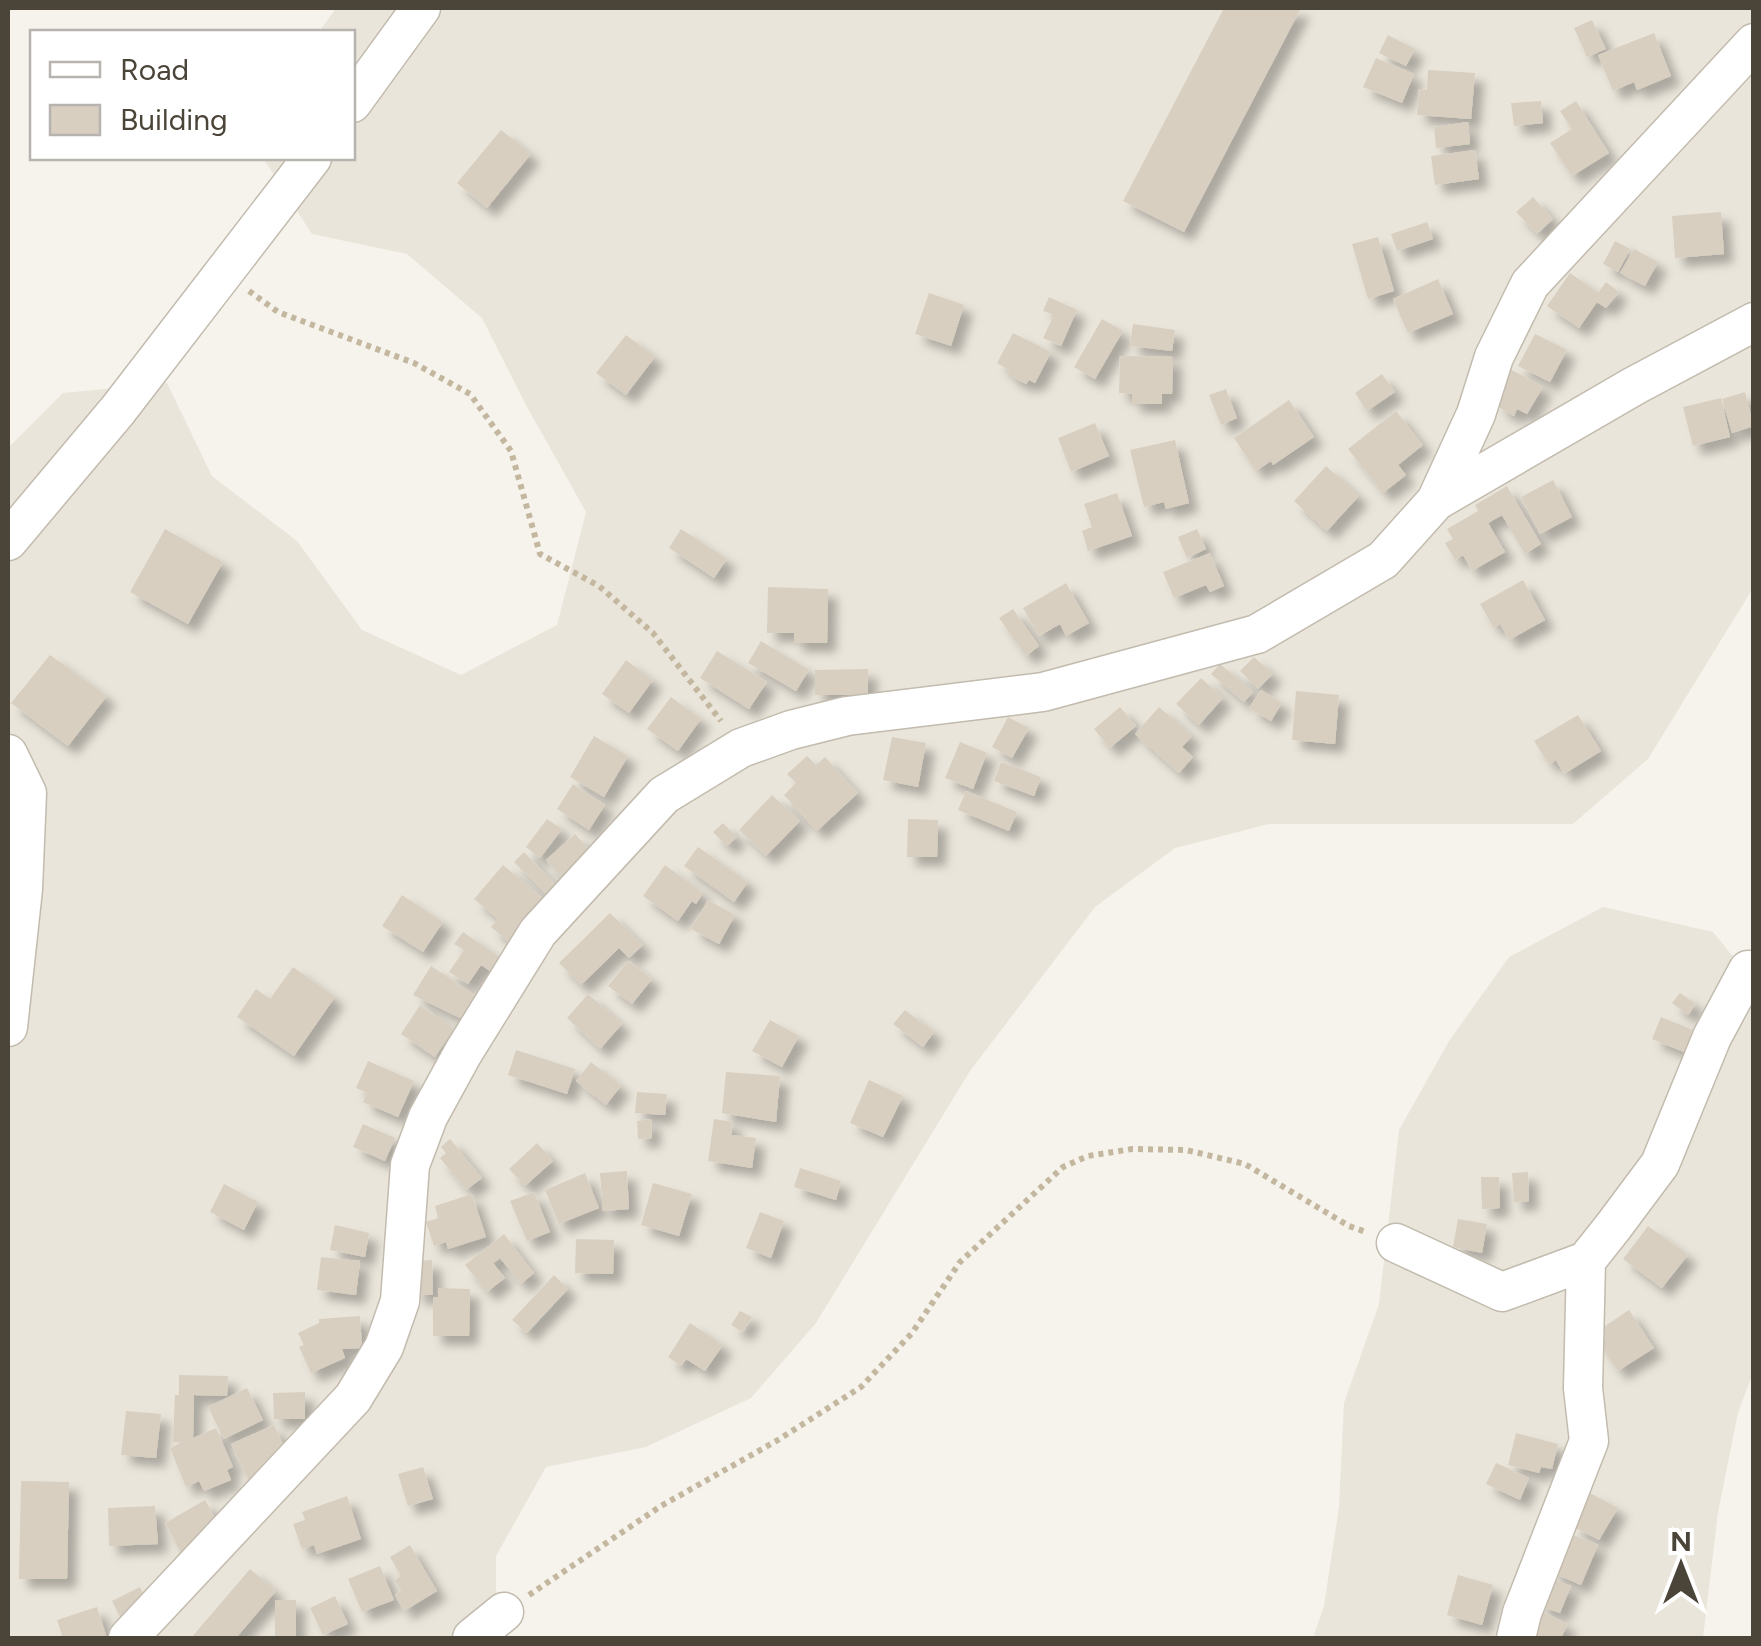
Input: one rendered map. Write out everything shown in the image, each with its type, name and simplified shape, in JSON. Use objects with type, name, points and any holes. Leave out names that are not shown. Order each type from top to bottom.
[{"type":"street","points":[[355,99],[421,8]]},
{"type":"street","points":[[128,1638],[353,1398],[384,1348],[400,1300],[410,1165],[428,1117],[462,1053],[538,932],[664,795],[740,748],[791,730],[847,716],[1043,692],[1257,634],[1383,560],[1436,501],[1476,414],[1494,357],[1530,284],[1754,43]]},
{"type":"street","points":[[8,541],[118,410],[310,160]]},
{"type":"street","points":[[1436,501],[1634,386],[1754,322]]},
{"type":"street","points":[[8,754],[27,793],[24,889],[8,1027]]},
{"type":"street","points":[[1396,1244],[1502,1292],[1586,1261],[1660,1164],[1712,1037],[1748,970]]},
{"type":"street","points":[[1516,1638],[1522,1613],[1589,1442],[1582,1388],[1586,1261]]},
{"type":"street","points":[[472,1638],[504,1612]]},
{"type":"path","points":[[223,272],[278,312],[414,363],[470,394],[511,451],[540,554],[599,586],[653,633],[691,678],[740,748]]},
{"type":"path","points":[[504,1612],[661,1506],[778,1440],[861,1387],[912,1333],[960,1262],[1063,1167],[1088,1156],[1132,1149],[1186,1150],[1245,1164],[1349,1226],[1396,1244]]},
{"type":"shaded area","points":[[336,8],[1753,8],[1753,588],[1648,759],[1573,824],[1269,824],[1175,848],[1095,907],[970,1071],[816,1323],[751,1398],[646,1447],[546,1467],[496,1556],[496,1638],[8,1638],[8,448],[63,393],[167,383],[212,476],[297,541],[362,630],[461,675],[557,625],[586,512],[482,318],[407,254],[312,234],[264,160],[355,160],[355,30],[320,30]]},
{"type":"shaded area","points":[[1603,907],[1713,932],[1753,981],[1754,1370],[1738,1413],[1718,1512],[1703,1638],[1313,1638],[1324,1606],[1339,1507],[1344,1403],[1379,1304],[1399,1130],[1449,1041],[1509,957]]},
{"type":"building","points":[[1224,8],[1301,8],[1184,232],[1123,201]]},
{"type":"building","points":[[1592,20],[1606,49],[1587,57],[1574,28]]},
{"type":"building","points":[[1654,33],[1671,76],[1637,90],[1634,82],[1613,91],[1598,55]]},
{"type":"building","points":[[1388,35],[1415,49],[1406,66],[1379,53]]},
{"type":"building","points":[[1376,58],[1414,74],[1402,103],[1363,87]]},
{"type":"building","points":[[1428,70],[1475,73],[1471,119],[1417,115],[1419,89],[1427,90]]},
{"type":"building","points":[[1541,101],[1543,123],[1514,126],[1511,103]]},
{"type":"building","points":[[1576,101],[1609,153],[1572,176],[1550,143],[1572,129],[1560,111]]},
{"type":"building","points":[[1468,122],[1470,144],[1436,148],[1434,127]]},
{"type":"building","points":[[501,130],[531,154],[487,208],[457,183]]},
{"type":"building","points":[[1475,150],[1479,179],[1435,185],[1431,156]]},
{"type":"building","points":[[1533,197],[1553,219],[1537,234],[1516,212]]},
{"type":"building","points":[[1721,212],[1724,254],[1675,258],[1672,216]]},
{"type":"building","points":[[1427,222],[1433,239],[1397,251],[1391,234]]},
{"type":"building","points":[[1378,237],[1394,291],[1368,299],[1352,244]]},
{"type":"building","points":[[1615,241],[1630,249],[1618,272],[1603,264]]},
{"type":"building","points":[[1634,249],[1658,262],[1645,286],[1620,273]]},
{"type":"building","points":[[1570,273],[1598,293],[1606,282],[1619,292],[1606,308],[1597,302],[1579,328],[1547,306]]},
{"type":"building","points":[[1438,279],[1453,314],[1408,333],[1393,299]]},
{"type":"building","points":[[929,293],[964,305],[951,346],[915,334]]},
{"type":"building","points":[[1049,297],[1077,310],[1061,346],[1043,338],[1054,315],[1043,311]]},
{"type":"building","points":[[1102,319],[1123,331],[1095,379],[1074,367]]},
{"type":"building","points":[[1133,324],[1175,330],[1172,351],[1130,346]]},
{"type":"building","points":[[1013,333],[1051,352],[1035,383],[1029,380],[1026,384],[1007,374],[1009,370],[997,363]]},
{"type":"building","points":[[1535,334],[1567,350],[1550,382],[1518,366]]},
{"type":"building","points":[[626,335],[655,357],[626,395],[596,373]]},
{"type":"building","points":[[1120,356],[1173,357],[1172,394],[1162,394],[1162,404],[1132,404],[1132,394],[1119,393]]},
{"type":"building","points":[[1508,368],[1543,387],[1527,414],[1517,409],[1514,416],[1497,406],[1500,400],[1493,395]]},
{"type":"building","points":[[1382,374],[1395,392],[1367,411],[1355,393]]},
{"type":"building","points":[[1226,389],[1237,418],[1221,425],[1209,395]]},
{"type":"building","points":[[1745,392],[1754,426],[1732,433],[1722,399]]},
{"type":"building","points":[[1721,398],[1730,437],[1693,446],[1683,407]]},
{"type":"building","points":[[1289,400],[1314,437],[1273,465],[1271,461],[1256,471],[1234,438]]},
{"type":"building","points":[[1396,411],[1423,445],[1398,465],[1406,475],[1383,493],[1348,449]]},
{"type":"building","points":[[1095,423],[1109,456],[1071,472],[1058,438]]},
{"type":"building","points":[[1175,440],[1189,503],[1166,509],[1164,502],[1144,507],[1130,450]]},
{"type":"building","points":[[1326,466],[1359,496],[1327,531],[1294,501]]},
{"type":"building","points":[[1553,480],[1572,517],[1540,534],[1521,497]]},
{"type":"building","points":[[1507,486],[1541,544],[1525,554],[1502,515],[1488,523],[1505,552],[1472,571],[1463,555],[1455,560],[1445,543],[1453,539],[1447,529],[1478,511],[1475,505]]},
{"type":"building","points":[[1117,493],[1132,536],[1088,551],[1082,531],[1092,527],[1084,504]]},
{"type":"building","points":[[165,529],[223,562],[188,624],[130,592]]},
{"type":"building","points":[[681,529],[727,559],[714,578],[669,548]]},
{"type":"building","points":[[1197,529],[1206,549],[1187,558],[1178,537]]},
{"type":"building","points":[[1210,553],[1224,586],[1210,592],[1206,585],[1174,598],[1163,572]]},
{"type":"building","points":[[1523,580],[1545,620],[1509,640],[1500,624],[1494,628],[1480,604]]},
{"type":"building","points":[[1066,583],[1089,623],[1066,636],[1060,624],[1039,636],[1023,608]]},
{"type":"building","points":[[768,587],[828,589],[827,643],[794,643],[794,633],[767,633]]},
{"type":"building","points":[[1013,609],[1039,646],[1026,656],[999,618]]},
{"type":"building","points":[[761,641],[809,670],[796,691],[748,663]]},
{"type":"building","points":[[717,651],[767,682],[749,709],[700,678]]},
{"type":"building","points":[[50,655],[107,696],[68,746],[11,703]]},
{"type":"building","points":[[1254,657],[1273,674],[1258,689],[1240,671]]},
{"type":"building","points":[[626,660],[653,680],[629,713],[602,694]]},
{"type":"building","points":[[1220,664],[1253,692],[1244,702],[1211,674]]},
{"type":"building","points":[[868,669],[868,695],[815,695],[815,670]]},
{"type":"building","points":[[1201,678],[1223,698],[1199,725],[1176,704]]},
{"type":"building","points":[[1261,690],[1282,703],[1271,721],[1249,708]]},
{"type":"building","points":[[1296,691],[1339,695],[1335,744],[1292,740]]},
{"type":"building","points":[[671,697],[701,719],[678,751],[647,729]]},
{"type":"building","points":[[1120,707],[1136,726],[1110,748],[1094,729]]},
{"type":"building","points":[[1159,707],[1192,736],[1182,747],[1193,757],[1179,773],[1135,734]]},
{"type":"building","points":[[1578,715],[1601,751],[1564,774],[1556,760],[1549,764],[1534,741]]},
{"type":"building","points":[[1008,717],[1029,728],[1012,758],[992,747]]},
{"type":"building","points":[[594,736],[628,756],[604,797],[570,777]]},
{"type":"building","points":[[892,737],[926,743],[918,787],[883,780]]},
{"type":"building","points":[[960,742],[987,753],[973,789],[945,778]]},
{"type":"building","points":[[807,756],[816,765],[825,757],[858,793],[817,831],[784,795],[796,783],[787,774]]},
{"type":"building","points":[[1001,762],[1041,777],[1034,796],[994,781]]},
{"type":"building","points":[[573,784],[605,805],[589,830],[557,809]]},
{"type":"building","points":[[966,791],[1017,812],[1009,831],[958,810]]},
{"type":"building","points":[[772,795],[800,821],[766,856],[739,830]]},
{"type":"building","points":[[547,819],[562,829],[540,858],[526,847]]},
{"type":"building","points":[[908,819],[938,820],[937,857],[907,857]]},
{"type":"building","points":[[723,823],[737,837],[727,846],[713,832]]},
{"type":"building","points":[[575,834],[599,861],[570,887],[546,860]]},
{"type":"building","points":[[698,847],[748,882],[734,902],[684,866]]},
{"type":"building","points":[[524,852],[558,887],[548,896],[514,862]]},
{"type":"building","points":[[503,865],[551,905],[515,947],[491,927],[498,919],[474,899]]},
{"type":"building","points":[[665,865],[703,893],[678,921],[643,896]]},
{"type":"building","points":[[402,895],[443,922],[423,952],[382,926]]},
{"type":"building","points":[[708,900],[735,915],[719,944],[691,929]]},
{"type":"building","points":[[610,913],[643,945],[629,958],[619,948],[581,985],[559,963]]},
{"type":"building","points":[[463,932],[508,963],[499,977],[481,965],[468,984],[449,972],[464,950],[454,944]]},
{"type":"building","points":[[628,961],[652,979],[632,1004],[608,986]]},
{"type":"building","points":[[431,966],[481,999],[466,1021],[413,995]]},
{"type":"building","points":[[293,967],[335,997],[294,1056],[237,1017],[256,989],[270,999]]},
{"type":"building","points":[[1680,993],[1696,1004],[1688,1015],[1672,1003]]},
{"type":"building","points":[[588,994],[622,1024],[600,1049],[567,1018]]},
{"type":"building","points":[[420,1005],[454,1029],[435,1057],[401,1034]]},
{"type":"building","points":[[905,1010],[934,1032],[923,1047],[893,1024]]},
{"type":"building","points":[[1661,1017],[1693,1030],[1684,1052],[1652,1039]]},
{"type":"building","points":[[770,1020],[799,1036],[782,1067],[752,1051]]},
{"type":"building","points":[[516,1050],[575,1069],[567,1094],[508,1075]]},
{"type":"building","points":[[368,1061],[414,1081],[398,1117],[363,1102],[367,1093],[356,1088]]},
{"type":"building","points":[[591,1062],[621,1086],[606,1105],[576,1081]]},
{"type":"building","points":[[726,1072],[780,1076],[776,1122],[722,1113]]},
{"type":"building","points":[[869,1080],[903,1096],[883,1137],[850,1123]]},
{"type":"building","points":[[637,1092],[667,1094],[665,1115],[635,1113]]},
{"type":"building","points":[[651,1119],[652,1138],[638,1139],[637,1121]]},
{"type":"building","points":[[714,1119],[733,1122],[731,1135],[756,1138],[752,1168],[708,1161]]},
{"type":"building","points":[[363,1124],[395,1138],[385,1161],[353,1147]]},
{"type":"building","points":[[450,1139],[482,1178],[466,1190],[440,1158],[446,1153],[441,1147]]},
{"type":"building","points":[[537,1143],[553,1161],[525,1186],[509,1169]]},
{"type":"building","points":[[800,1168],[841,1181],[836,1200],[794,1187]]},
{"type":"building","points":[[627,1171],[629,1209],[603,1211],[600,1173]]},
{"type":"building","points":[[1528,1172],[1529,1201],[1514,1202],[1512,1173]]},
{"type":"building","points":[[585,1173],[599,1208],[559,1224],[545,1190]]},
{"type":"building","points":[[1481,1177],[1499,1177],[1500,1208],[1482,1209]]},
{"type":"building","points":[[653,1183],[692,1194],[679,1236],[641,1225]]},
{"type":"building","points":[[224,1184],[258,1202],[244,1230],[210,1212]]},
{"type":"building","points":[[534,1192],[550,1232],[527,1241],[510,1201]]},
{"type":"building","points":[[472,1194],[486,1237],[448,1249],[446,1242],[434,1246],[426,1222],[438,1218],[435,1206]]},
{"type":"building","points":[[760,1212],[784,1221],[771,1258],[746,1248]]},
{"type":"building","points":[[1458,1219],[1487,1224],[1482,1253],[1453,1247]]},
{"type":"building","points":[[335,1225],[369,1233],[365,1257],[330,1250]]},
{"type":"building","points":[[1648,1226],[1688,1255],[1662,1288],[1623,1259]]},
{"type":"building","points":[[504,1234],[534,1273],[521,1284],[500,1258],[493,1263],[505,1278],[487,1292],[465,1265]]},
{"type":"building","points":[[576,1239],[614,1240],[613,1274],[575,1273]]},
{"type":"building","points":[[321,1257],[360,1261],[356,1295],[317,1290]]},
{"type":"building","points":[[432,1260],[433,1295],[415,1295],[415,1261]]},
{"type":"building","points":[[554,1275],[568,1289],[527,1333],[512,1320]]},
{"type":"building","points":[[438,1288],[470,1289],[469,1336],[433,1336],[433,1297],[438,1297]]},
{"type":"building","points":[[1629,1310],[1654,1348],[1618,1371],[1593,1334]]},
{"type":"building","points":[[740,1311],[752,1317],[743,1332],[731,1325]]},
{"type":"building","points":[[360,1316],[362,1348],[342,1349],[345,1358],[311,1373],[299,1347],[304,1345],[298,1333],[319,1323],[319,1319]]},
{"type":"building","points":[[690,1323],[723,1345],[705,1371],[686,1359],[681,1366],[668,1357]]},
{"type":"building","points":[[179,1375],[228,1376],[227,1396],[194,1395],[193,1438],[216,1428],[233,1467],[227,1470],[231,1480],[204,1491],[199,1481],[186,1487],[170,1448],[183,1442],[173,1442]]},
{"type":"building","points":[[247,1388],[263,1420],[224,1439],[208,1407]]},
{"type":"building","points":[[305,1392],[305,1419],[274,1419],[273,1393]]},
{"type":"building","points":[[126,1411],[161,1414],[156,1458],[121,1455]]},
{"type":"building","points":[[274,1425],[292,1463],[250,1483],[231,1444]]},
{"type":"building","points":[[1516,1433],[1558,1444],[1552,1469],[1541,1467],[1539,1473],[1508,1465]]},
{"type":"building","points":[[1496,1463],[1529,1478],[1520,1500],[1486,1484]]},
{"type":"building","points":[[423,1467],[433,1499],[408,1506],[398,1474]]},
{"type":"building","points":[[21,1481],[69,1482],[67,1579],[19,1579]]},
{"type":"building","points":[[1590,1493],[1618,1508],[1599,1540],[1572,1526]]},
{"type":"building","points":[[347,1496],[361,1539],[317,1554],[314,1545],[302,1549],[293,1524],[305,1520],[302,1512]]},
{"type":"building","points":[[205,1500],[223,1533],[182,1555],[165,1523]]},
{"type":"building","points":[[155,1506],[158,1544],[109,1546],[108,1508]]},
{"type":"building","points":[[1566,1532],[1598,1545],[1581,1585],[1549,1571]]},
{"type":"building","points":[[410,1545],[437,1591],[404,1611],[395,1595],[401,1591],[395,1580],[401,1576],[390,1557]]},
{"type":"building","points":[[380,1566],[394,1600],[362,1612],[348,1579]]},
{"type":"building","points":[[250,1569],[276,1591],[236,1638],[191,1638]]},
{"type":"building","points":[[1458,1575],[1493,1585],[1482,1625],[1447,1615]]},
{"type":"building","points":[[1546,1577],[1571,1586],[1560,1613],[1537,1605]]},
{"type":"building","points":[[140,1587],[149,1607],[122,1621],[112,1601]]},
{"type":"building","points":[[335,1596],[348,1624],[323,1635],[310,1608]]},
{"type":"building","points":[[275,1600],[296,1600],[296,1638],[275,1638]]},
{"type":"building","points":[[97,1607],[107,1638],[63,1638],[57,1620]]},
{"type":"building","points":[[1539,1610],[1568,1624],[1561,1638],[1526,1638]]}]
